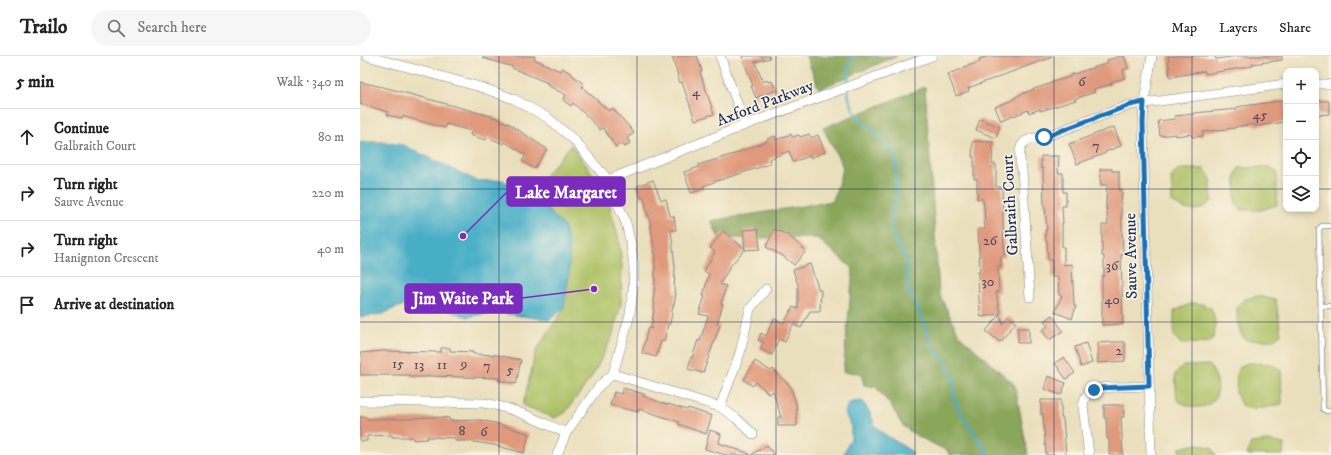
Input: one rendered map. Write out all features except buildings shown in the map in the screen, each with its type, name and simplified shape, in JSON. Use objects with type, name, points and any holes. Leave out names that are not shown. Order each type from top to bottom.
[{"type":"street","points":[[367,56],[480,87],[514,99],[548,118],[562,129],[578,144],[608,180],[626,223],[631,245],[634,268],[630,314],[613,374],[598,386],[566,433],[557,455]]},
{"type":"street","points":[[720,56],[745,125]]},
{"type":"street","name":"Axford Parkway","points":[[608,180],[745,125],[932,56]]},
{"type":"street","name":"Sauve Avenue","points":[[1150,455],[1143,122],[1144,102],[1152,56]]},
{"type":"street","points":[[1144,102],[1283,84]]},
{"type":"street","points":[[1319,84],[1331,84]]},
{"type":"street","name":"Galbraith Court","points":[[1030,297],[1022,170],[1019,150],[1023,144],[1032,138],[1044,137],[1130,105],[1144,102]]},
{"type":"street","points":[[720,407],[740,353],[750,309],[766,289]]},
{"type":"street","points":[[613,374],[720,407],[736,418],[753,434]]},
{"type":"street","points":[[1089,455],[1083,406],[1084,399],[1088,393],[1099,388],[1149,386]]},
{"type":"street","points":[[360,400],[483,403],[499,405],[515,410],[566,433]]},
{"type":"lane","points":[[1331,226],[1322,226],[1319,229],[1323,409],[1326,411],[1331,411]]},
{"type":"lane","points":[[1321,306],[1331,306]]},
{"type":"green space","points":[[806,56],[897,56],[819,89]]},
{"type":"green space","points":[[925,87],[939,293],[959,335],[1015,385],[1028,455],[949,455],[948,451],[917,436],[903,426],[892,407],[876,387],[864,385],[861,373],[843,372],[853,269],[817,238],[719,238],[711,221],[833,201],[843,167],[823,128]]},
{"type":"green space","points":[[571,145],[598,181],[609,203],[618,236],[622,265],[621,304],[612,337],[593,375],[565,413],[554,418],[523,405],[536,351],[564,308],[564,226],[530,193]]},
{"type":"green space","points":[[1269,167],[1277,172],[1277,205],[1262,210],[1241,210],[1236,204],[1235,198],[1236,175],[1239,168]]},
{"type":"green space","points":[[1179,169],[1205,169],[1211,179],[1212,201],[1197,210],[1188,210],[1172,202],[1171,177]]},
{"type":"green space","points":[[1258,296],[1276,300],[1281,334],[1273,340],[1246,340],[1239,329],[1237,321],[1237,307],[1245,299]]},
{"type":"green space","points":[[1193,303],[1202,304],[1211,308],[1216,325],[1211,342],[1181,344],[1174,336],[1174,311]]},
{"type":"green space","points":[[1248,363],[1272,364],[1281,371],[1282,404],[1256,409],[1241,405],[1236,393],[1237,373],[1241,366]]},
{"type":"green space","points":[[1209,365],[1218,386],[1217,394],[1213,401],[1207,405],[1198,407],[1188,405],[1177,400],[1175,374],[1183,366]]},
{"type":"green space","points":[[1268,441],[1284,444],[1283,455],[1247,455],[1251,443]]},
{"type":"green space","points":[[1198,444],[1212,448],[1216,455],[1180,455],[1180,448]]},
{"type":"water","points":[[360,142],[383,142],[403,145],[477,181],[502,180],[520,189],[540,203],[564,226],[569,247],[569,274],[564,308],[549,320],[494,312],[468,317],[426,303],[410,304],[395,308],[383,314],[360,317]]},
{"type":"water","points":[[862,401],[870,413],[875,426],[884,434],[911,451],[913,455],[843,455],[851,438],[851,427],[845,413],[848,404]]},
{"type":"waterway","points":[[848,84],[849,65],[853,56]]},
{"type":"waterway","points":[[848,89],[849,98],[854,111],[866,126],[880,136],[896,159],[896,196],[890,222],[894,239],[905,257],[908,292],[919,310],[931,345],[946,363],[953,376],[954,398],[960,412],[989,455]]},
{"type":"place","name":"Lake Margaret","points":[[463,236]]},
{"type":"place","name":"Jim Waite Park","points":[[594,289]]},
{"type":"route","points":[[1044,137],[1130,105],[1144,102],[1143,122],[1149,386],[1099,388],[1094,390]]}]
